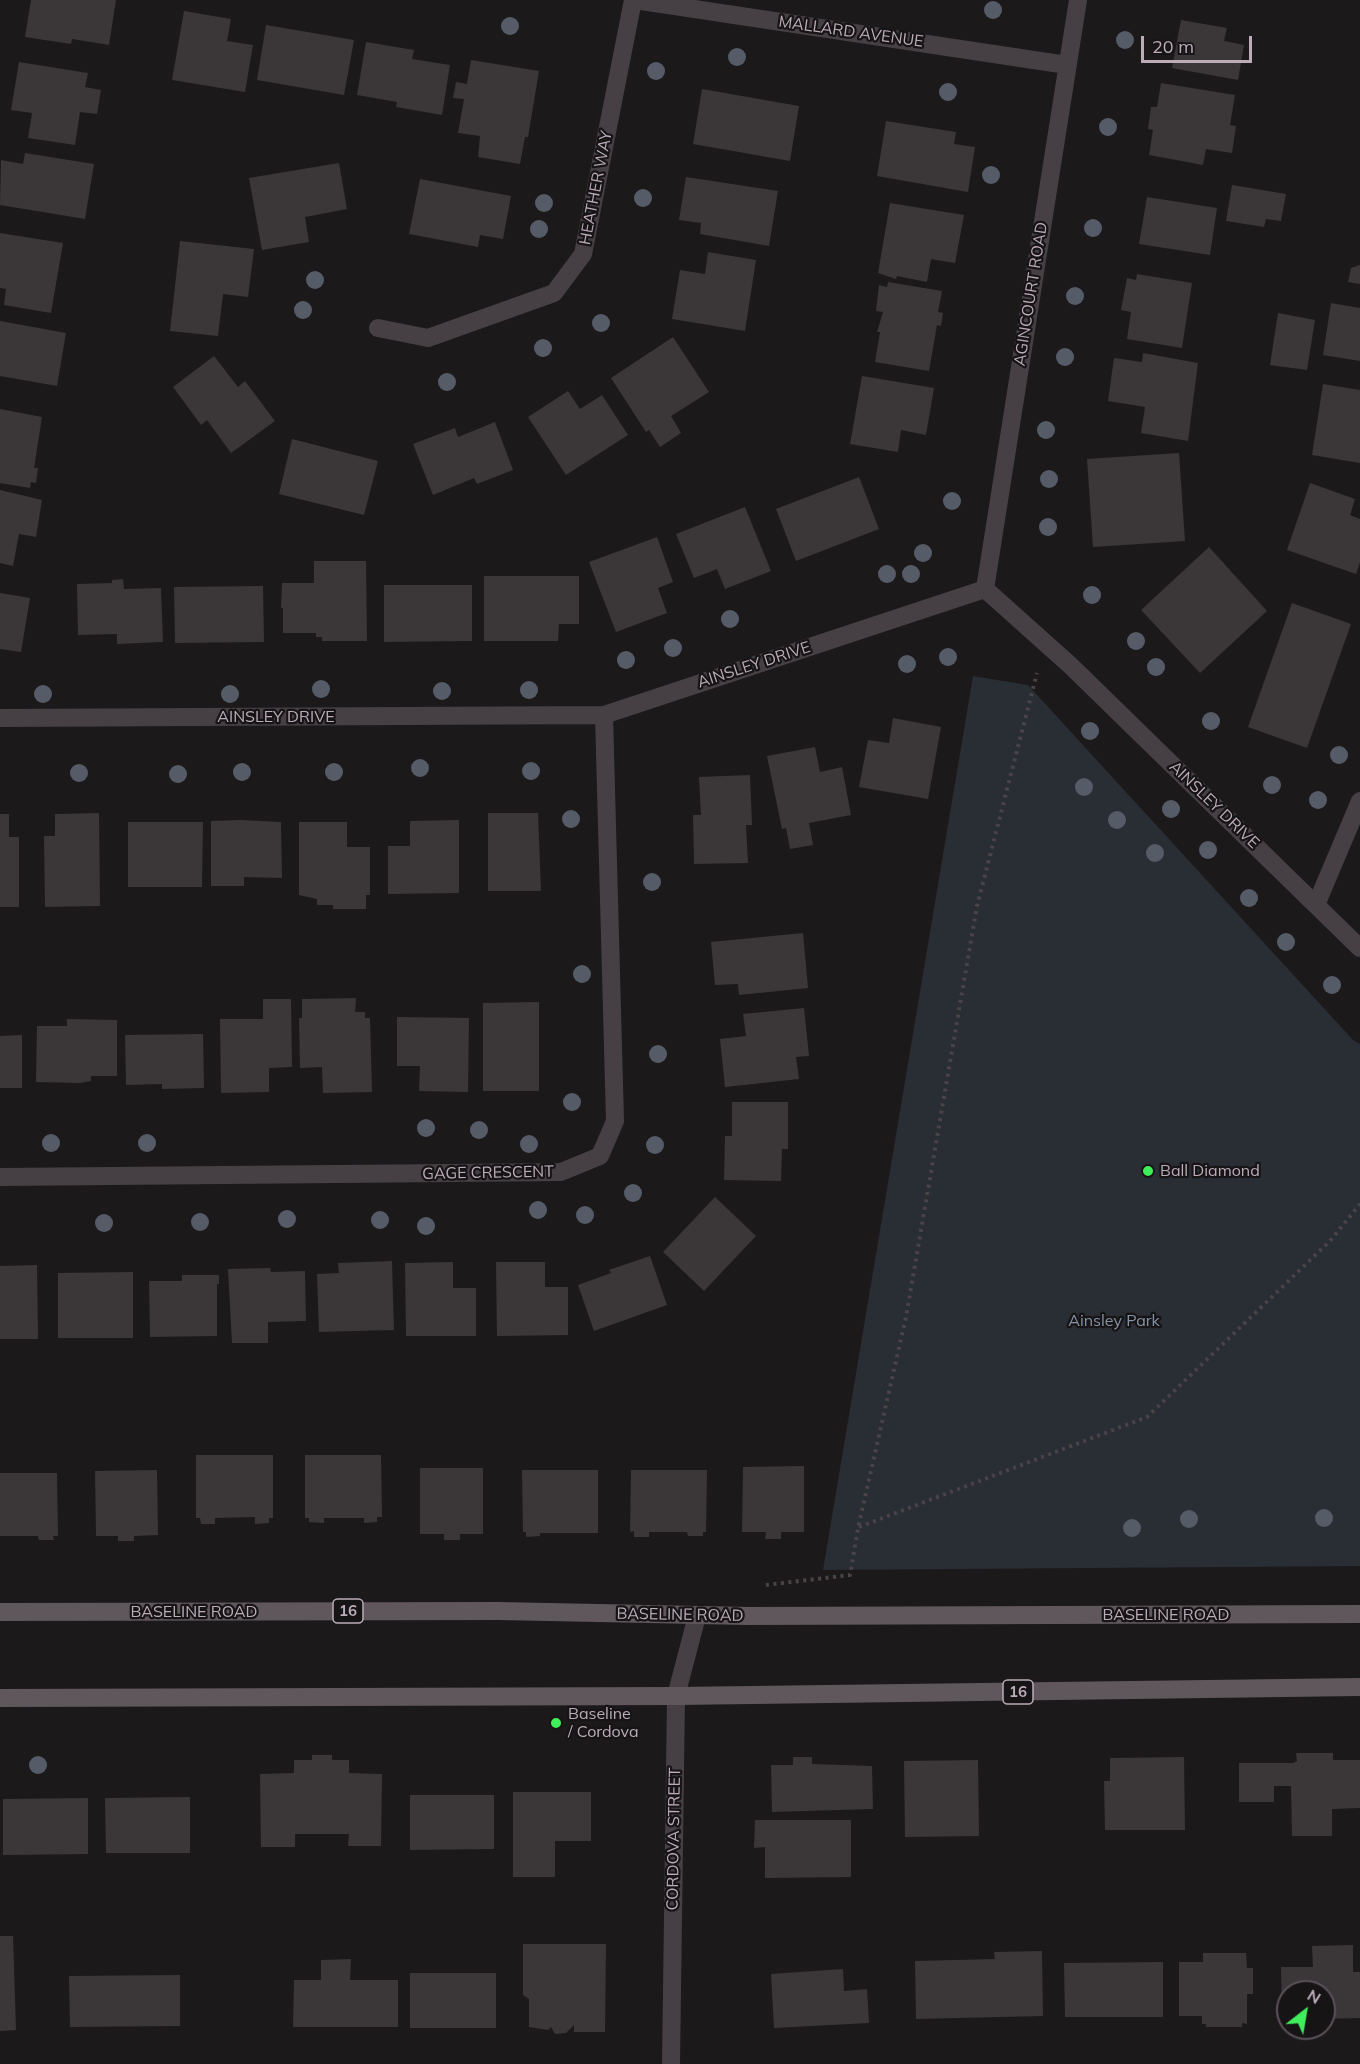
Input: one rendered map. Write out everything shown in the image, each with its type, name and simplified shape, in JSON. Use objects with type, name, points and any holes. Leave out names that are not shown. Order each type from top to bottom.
[{"type":"main road","name":"BASELINE ROAD","points":[[0,1612],[498,1611],[697,1616],[1360,1614]]},
{"type":"main road","name":"16","points":[[0,1698],[676,1696],[1360,1687]]},
{"type":"street","name":"MALLARD AVENUE","points":[[634,0],[1067,65]]},
{"type":"street","name":"HEATHER WAY","points":[[378,328],[428,338],[554,293],[583,254],[634,0]]},
{"type":"street","name":"AGINCOURT ROAD","points":[[985,589],[1078,0]]},
{"type":"street","name":"AINSLEY DRIVE","points":[[0,718],[604,715],[985,589],[1071,666],[1360,948]]},
{"type":"street","name":"GAGE CRESCENT","points":[[0,1177],[561,1172],[600,1156],[615,1121],[604,715]]},
{"type":"street","points":[[1316,904],[1360,801]]},
{"type":"street","name":"CORDOVA STREET","points":[[671,2064],[676,1696],[697,1616]]},
{"type":"path","points":[[762,1586],[850,1575],[858,1528],[906,1317],[977,906],[1039,666]]},
{"type":"path","points":[[858,1528],[1147,1417],[1330,1241],[1360,1204]]},
{"type":"green space","name":"Ainsley Park","points":[[973,676],[1028,685],[1353,1040],[1360,1044],[1360,1566],[823,1570]]},
{"type":"building","points":[[31,0],[116,0],[109,45],[72,39],[71,44],[25,37]]},
{"type":"building","points":[[184,11],[231,19],[227,41],[253,45],[245,92],[172,80]]},
{"type":"building","points":[[1181,20],[1227,28],[1224,41],[1244,45],[1238,80],[1172,68]]},
{"type":"building","points":[[266,25],[354,40],[344,95],[257,80]]},
{"type":"building","points":[[366,42],[414,50],[412,59],[450,65],[442,115],[396,107],[397,102],[357,95]]},
{"type":"building","points":[[471,60],[539,71],[528,137],[525,137],[520,164],[478,157],[480,136],[458,133],[464,99],[453,98],[456,82],[467,84]]},
{"type":"building","points":[[19,62],[88,73],[85,87],[101,90],[97,114],[80,112],[75,145],[28,138],[32,113],[11,110]]},
{"type":"building","points":[[1161,83],[1235,95],[1230,125],[1236,126],[1232,153],[1206,149],[1203,165],[1149,155],[1153,130],[1148,129],[1151,107],[1157,107]]},
{"type":"building","points":[[702,89],[799,106],[790,161],[693,144]]},
{"type":"building","points":[[886,121],[956,132],[954,144],[975,147],[968,192],[877,176]]},
{"type":"building","points":[[25,153],[94,164],[85,219],[0,205],[1,160],[23,164]]},
{"type":"building","points":[[339,163],[347,209],[305,217],[309,242],[262,250],[249,178]]},
{"type":"building","points":[[686,177],[778,191],[769,246],[700,234],[701,223],[679,220]]},
{"type":"building","points":[[420,179],[511,196],[503,239],[480,235],[478,247],[409,234]]},
{"type":"building","points":[[1232,185],[1286,194],[1281,221],[1266,219],[1264,227],[1226,221]]},
{"type":"building","points":[[1147,197],[1217,208],[1210,255],[1139,244]]},
{"type":"building","points":[[890,203],[964,215],[955,263],[931,259],[927,282],[897,276],[896,279],[878,273]]},
{"type":"building","points":[[0,233],[63,243],[51,313],[4,305],[6,289],[0,288]]},
{"type":"building","points":[[180,241],[254,249],[248,297],[223,294],[218,336],[170,331]]},
{"type":"building","points":[[708,252],[756,260],[745,331],[672,319],[680,270],[705,274]]},
{"type":"building","points":[[1360,265],[1360,284],[1348,282],[1351,268]]},
{"type":"building","points":[[1137,274],[1192,283],[1182,348],[1127,339],[1131,312],[1121,310],[1127,278],[1136,280]]},
{"type":"building","points":[[888,282],[942,291],[938,312],[943,313],[941,326],[937,325],[929,371],[875,362],[880,332],[877,332],[883,312],[876,311],[879,285],[887,287]]},
{"type":"building","points":[[1331,303],[1360,308],[1360,361],[1323,355]]},
{"type":"building","points":[[1278,313],[1315,320],[1307,370],[1270,365]]},
{"type":"building","points":[[0,321],[66,333],[57,386],[0,376]]},
{"type":"building","points":[[673,337],[709,392],[671,416],[681,433],[660,447],[649,430],[646,432],[611,378]]},
{"type":"building","points":[[1143,353],[1198,363],[1188,441],[1141,433],[1145,407],[1108,401],[1114,358],[1142,362]]},
{"type":"building","points":[[214,356],[238,387],[245,381],[275,421],[231,453],[207,420],[201,425],[173,387]]},
{"type":"building","points":[[862,376],[934,388],[926,435],[901,430],[898,452],[850,444]]},
{"type":"building","points":[[1323,384],[1360,390],[1360,463],[1312,455]]},
{"type":"building","points":[[568,391],[580,409],[602,395],[628,435],[566,475],[528,417]]},
{"type":"building","points":[[0,409],[42,417],[34,468],[38,468],[36,483],[31,482],[30,488],[0,483]]},
{"type":"building","points":[[495,422],[513,470],[477,484],[474,478],[433,495],[413,444],[455,428],[458,437]]},
{"type":"building","points":[[292,439],[378,461],[364,515],[279,494]]},
{"type":"building","points":[[1179,453],[1185,541],[1093,547],[1087,459]]},
{"type":"building","points":[[859,477],[879,529],[796,561],[776,509]]},
{"type":"building","points":[[1310,483],[1355,499],[1350,515],[1360,519],[1360,562],[1356,574],[1287,550]]},
{"type":"building","points":[[0,490],[42,500],[36,537],[19,534],[13,566],[0,563]]},
{"type":"building","points":[[745,507],[771,571],[725,589],[717,569],[694,578],[676,534]]},
{"type":"building","points":[[657,537],[673,582],[658,588],[667,613],[616,632],[589,562]]},
{"type":"building","points":[[1209,547],[1267,611],[1200,673],[1141,610]]},
{"type":"building","points":[[314,561],[366,561],[367,641],[322,641],[322,637],[316,637],[316,633],[283,633],[282,583],[314,583]]},
{"type":"building","points":[[484,576],[579,576],[579,624],[559,624],[558,641],[484,641]]},
{"type":"building","points":[[123,579],[124,589],[161,588],[163,642],[117,644],[117,634],[78,635],[77,584],[112,583],[112,580]]},
{"type":"building","points":[[384,585],[472,585],[472,641],[384,642]]},
{"type":"building","points":[[263,586],[264,642],[175,643],[174,587]]},
{"type":"building","points":[[0,593],[30,598],[21,652],[0,649]]},
{"type":"building","points":[[1292,603],[1351,624],[1307,748],[1248,727]]},
{"type":"building","points":[[893,718],[941,727],[928,799],[859,787],[868,740],[889,743]]},
{"type":"building","points":[[815,747],[820,772],[842,767],[851,815],[809,823],[813,845],[790,849],[786,828],[782,829],[767,756]]},
{"type":"building","points":[[750,775],[752,825],[746,825],[748,863],[694,864],[693,815],[701,815],[699,777]]},
{"type":"building","points":[[99,813],[100,906],[45,907],[44,836],[55,836],[55,814]]},
{"type":"building","points":[[488,813],[538,813],[541,891],[488,891]]},
{"type":"building","points":[[0,814],[9,814],[9,837],[19,837],[19,907],[0,907]]},
{"type":"building","points":[[459,820],[459,893],[388,894],[388,846],[410,846],[410,821]]},
{"type":"building","points":[[211,821],[281,822],[282,878],[244,877],[244,886],[211,886]]},
{"type":"building","points":[[128,822],[203,822],[202,887],[128,887]]},
{"type":"building","points":[[299,822],[347,822],[347,847],[370,847],[370,895],[366,895],[366,909],[333,909],[333,905],[317,905],[317,899],[299,895]]},
{"type":"building","points":[[803,933],[808,988],[739,995],[738,984],[715,985],[711,942]]},
{"type":"building","points":[[356,998],[355,1012],[365,1012],[365,1018],[370,1018],[372,1092],[323,1093],[322,1067],[300,1068],[299,1018],[302,1018],[302,999]]},
{"type":"building","points":[[263,999],[291,999],[292,1067],[269,1068],[269,1092],[221,1093],[220,1019],[263,1019]]},
{"type":"building","points":[[539,1002],[539,1091],[483,1091],[483,1003]]},
{"type":"building","points":[[804,1008],[809,1056],[796,1057],[799,1079],[725,1087],[720,1039],[746,1036],[743,1014]]},
{"type":"building","points":[[397,1017],[469,1018],[468,1092],[419,1091],[420,1066],[397,1066]]},
{"type":"building","points":[[67,1019],[117,1020],[117,1076],[91,1076],[91,1081],[80,1083],[36,1082],[37,1026],[67,1026]]},
{"type":"building","points":[[203,1034],[204,1088],[162,1089],[162,1084],[126,1085],[125,1035]]},
{"type":"building","points":[[22,1035],[22,1088],[0,1088],[0,1036]]},
{"type":"building","points":[[732,1102],[788,1102],[788,1149],[782,1149],[781,1181],[724,1180],[725,1136],[732,1136]]},
{"type":"building","points":[[715,1197],[756,1236],[704,1291],[663,1252]]},
{"type":"building","points":[[650,1256],[667,1305],[594,1331],[578,1285],[611,1273],[609,1270]]},
{"type":"building","points":[[392,1261],[394,1330],[319,1332],[317,1274],[339,1273],[338,1263]]},
{"type":"building","points":[[453,1262],[453,1288],[476,1288],[476,1336],[406,1336],[405,1263]]},
{"type":"building","points":[[496,1262],[545,1262],[545,1287],[568,1287],[568,1335],[497,1336]]},
{"type":"building","points":[[37,1265],[38,1339],[0,1339],[0,1266]]},
{"type":"building","points":[[270,1268],[271,1272],[305,1271],[306,1321],[268,1322],[268,1343],[232,1343],[228,1269]]},
{"type":"building","points":[[133,1272],[133,1338],[58,1338],[58,1273]]},
{"type":"building","points":[[182,1275],[219,1275],[217,1336],[150,1337],[149,1281],[182,1281]]},
{"type":"building","points":[[196,1455],[273,1455],[273,1518],[269,1518],[269,1523],[255,1524],[255,1517],[215,1518],[215,1524],[201,1524],[200,1518],[196,1518]]},
{"type":"building","points":[[305,1455],[381,1455],[382,1517],[377,1517],[377,1522],[364,1523],[364,1518],[324,1518],[324,1523],[309,1522],[309,1518],[305,1518]]},
{"type":"building","points":[[804,1466],[804,1532],[781,1532],[781,1539],[765,1539],[766,1532],[742,1532],[743,1467]]},
{"type":"building","points":[[420,1468],[483,1468],[483,1534],[460,1534],[460,1540],[444,1540],[444,1534],[420,1534]]},
{"type":"building","points":[[157,1470],[158,1535],[134,1536],[134,1541],[118,1541],[118,1536],[96,1536],[95,1471]]},
{"type":"building","points":[[522,1470],[598,1470],[598,1533],[540,1533],[540,1536],[526,1537],[526,1532],[523,1532]]},
{"type":"building","points":[[631,1470],[707,1470],[706,1532],[703,1532],[703,1536],[688,1536],[687,1532],[649,1532],[649,1537],[634,1537],[634,1531],[630,1532]]},
{"type":"building","points":[[0,1473],[57,1473],[58,1536],[53,1536],[54,1540],[39,1540],[38,1536],[0,1536]]},
{"type":"building","points":[[1296,1753],[1333,1753],[1333,1760],[1360,1760],[1360,1808],[1332,1809],[1332,1836],[1292,1836],[1291,1786],[1274,1786],[1274,1802],[1239,1802],[1239,1763],[1293,1763],[1297,1761]]},
{"type":"building","points":[[312,1755],[332,1755],[332,1760],[349,1760],[349,1773],[382,1774],[381,1846],[348,1846],[349,1834],[295,1834],[295,1847],[261,1847],[260,1774],[294,1773],[294,1760],[312,1760]]},
{"type":"building","points":[[793,1757],[812,1757],[812,1764],[872,1766],[873,1809],[772,1812],[771,1765],[793,1765]]},
{"type":"building","points":[[1184,1757],[1185,1830],[1105,1830],[1104,1781],[1110,1781],[1110,1758]]},
{"type":"building","points":[[978,1760],[979,1836],[905,1837],[904,1761]]},
{"type":"building","points":[[513,1792],[591,1792],[591,1841],[555,1841],[555,1877],[513,1877]]},
{"type":"building","points":[[410,1795],[494,1795],[494,1849],[410,1850]]},
{"type":"building","points":[[190,1797],[190,1853],[106,1853],[105,1798]]},
{"type":"building","points":[[88,1798],[88,1854],[3,1855],[3,1799]]},
{"type":"building","points":[[755,1820],[851,1820],[851,1877],[765,1878],[765,1847],[754,1848]]},
{"type":"building","points":[[0,1936],[13,1936],[16,2030],[0,2031]]},
{"type":"building","points":[[523,1944],[606,1944],[605,2032],[574,2032],[574,2025],[566,2033],[555,2034],[551,2027],[548,2030],[529,2027],[529,1999],[523,1995]]},
{"type":"building","points":[[1353,1945],[1353,1972],[1360,1972],[1360,2018],[1336,2019],[1336,1980],[1281,1980],[1281,1967],[1313,1967],[1312,1946]]},
{"type":"building","points":[[1042,1951],[1043,2016],[916,2019],[915,1961],[995,1959],[994,1952]]},
{"type":"building","points":[[1203,1953],[1246,1953],[1247,1968],[1253,1968],[1253,1994],[1247,1994],[1247,2024],[1242,2023],[1242,2027],[1206,2027],[1206,2024],[1202,2024],[1202,2016],[1179,2016],[1179,1962],[1203,1962]]},
{"type":"building","points":[[351,1959],[350,1980],[398,1980],[398,2027],[293,2027],[294,1980],[321,1980],[321,1960]]},
{"type":"building","points":[[1163,1962],[1163,2017],[1065,2017],[1064,1963]]},
{"type":"building","points":[[843,1969],[844,1991],[867,1989],[869,2023],[774,2028],[771,1974]]},
{"type":"building","points":[[410,1973],[496,1973],[496,2028],[410,2028]]},
{"type":"building","points":[[180,1975],[180,2026],[70,2027],[69,1976]]},
{"type":"place","name":"Ball Diamond","points":[[1148,1171]]},
{"type":"place","name":"Baseline / Cordova","points":[[556,1723]]}]
